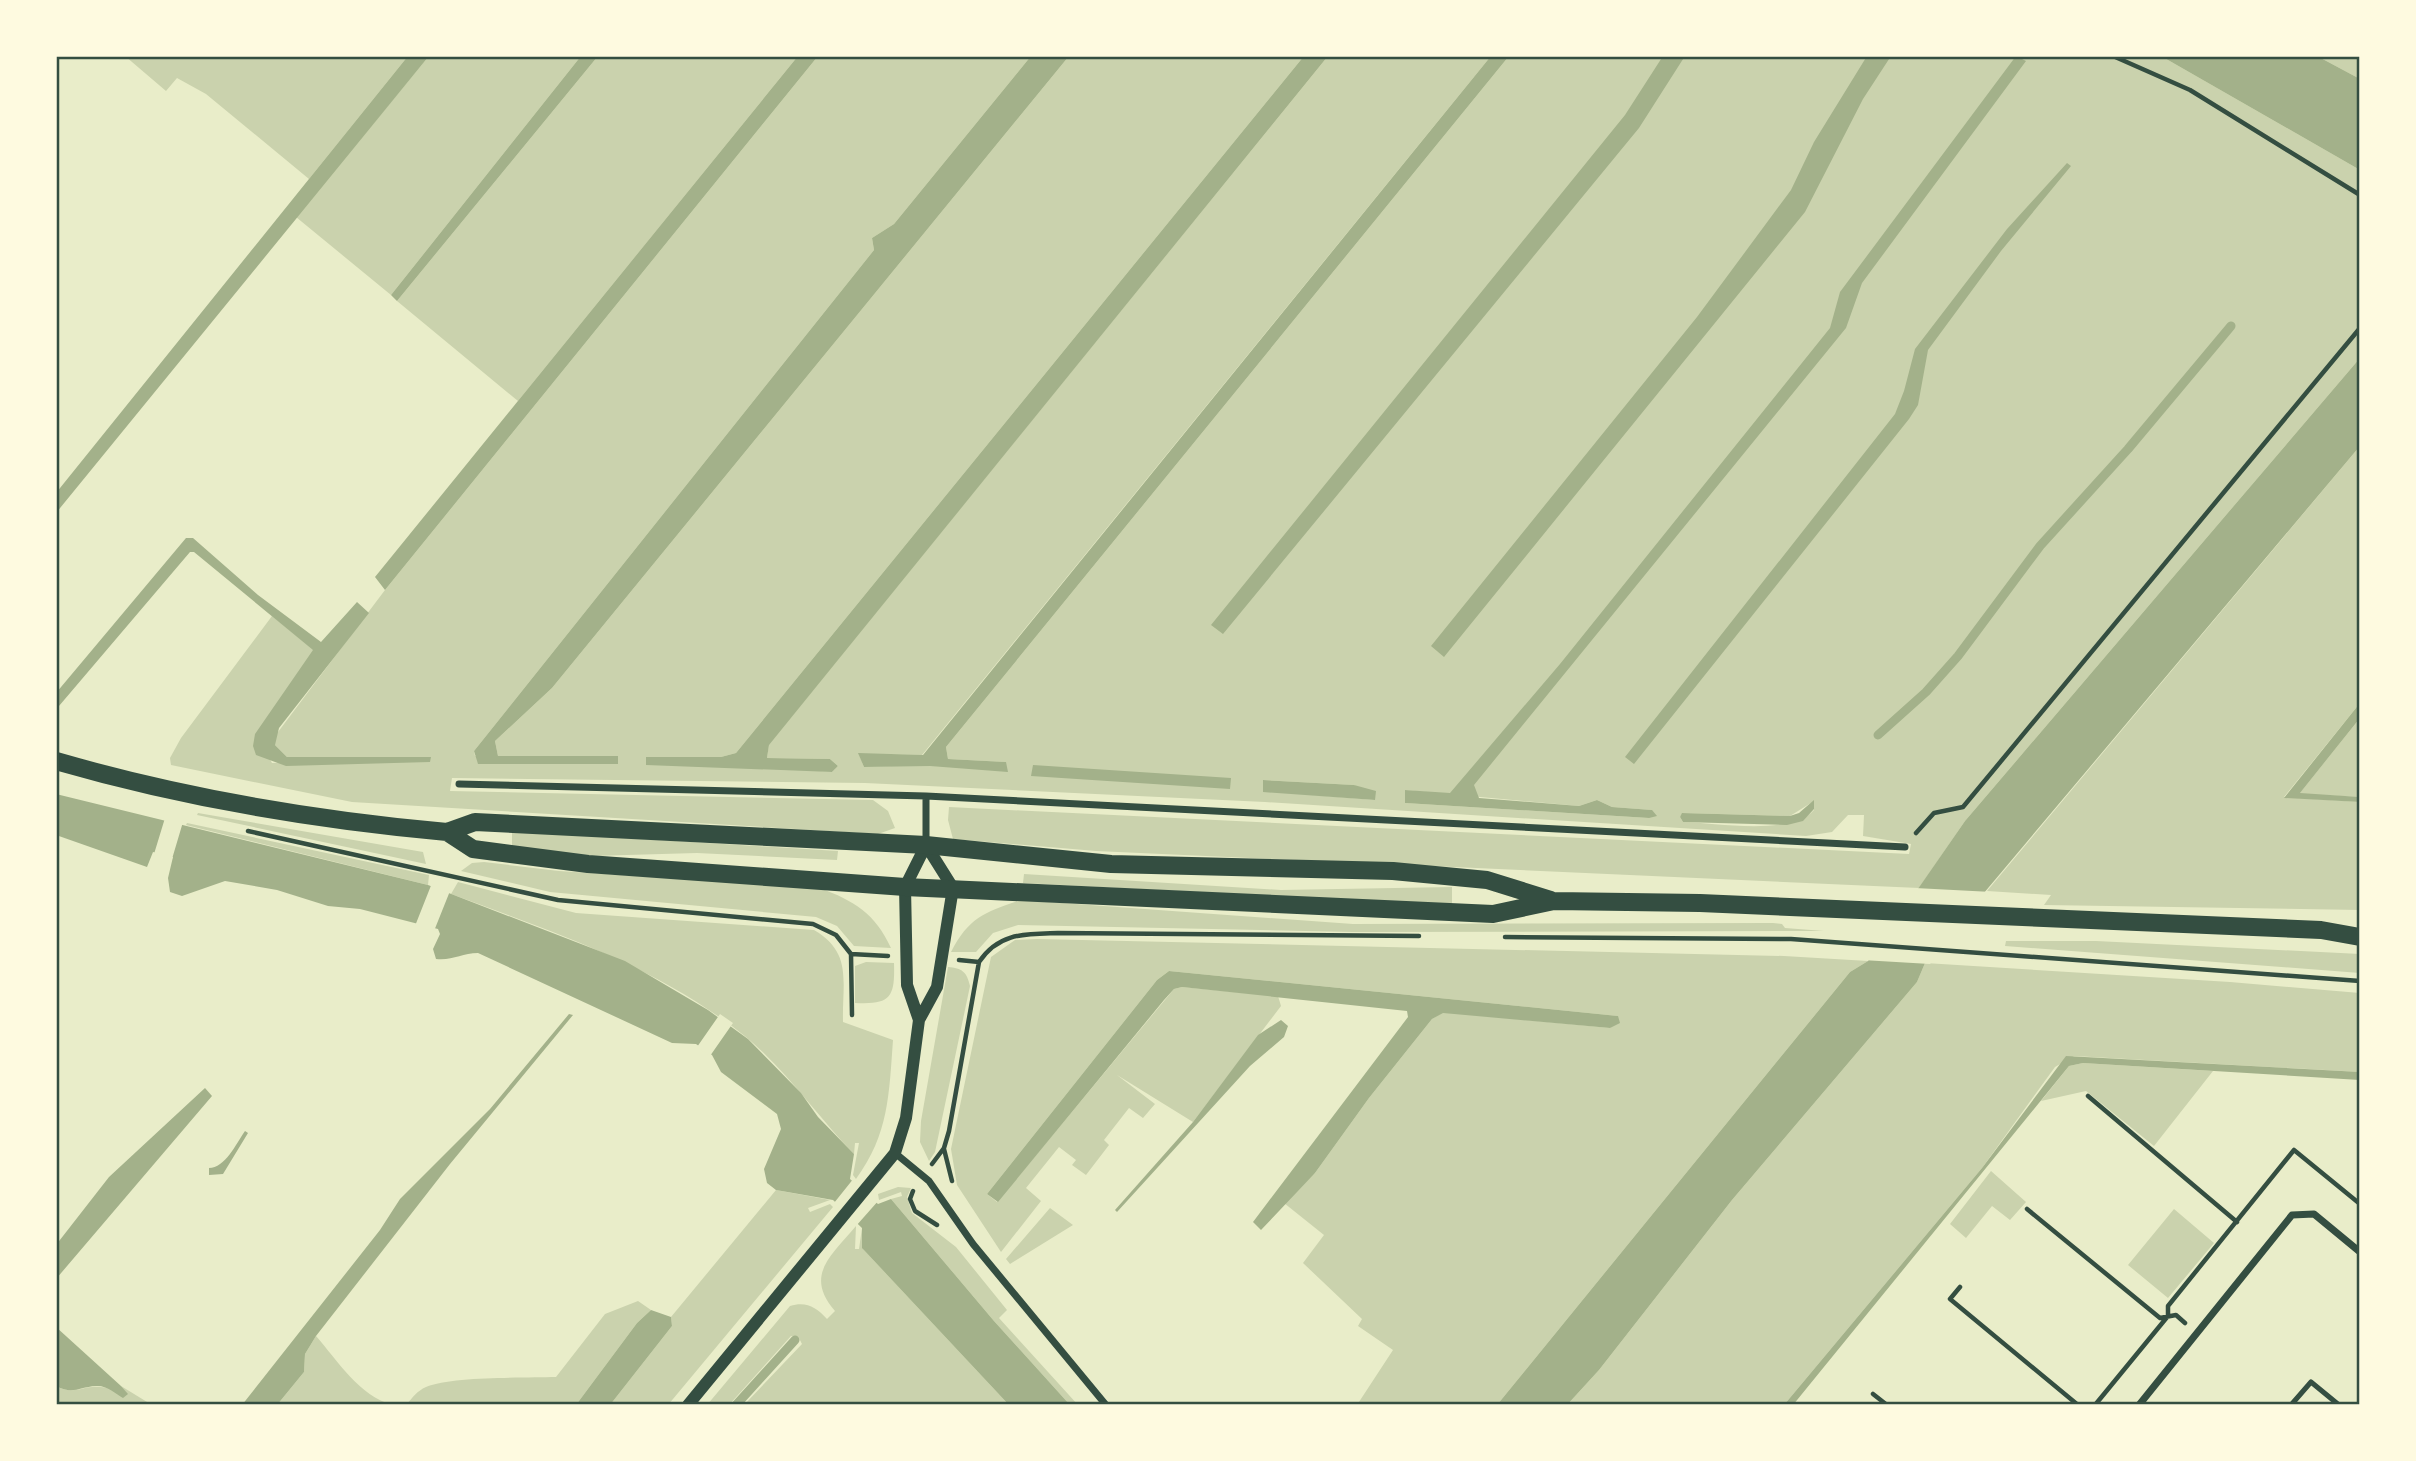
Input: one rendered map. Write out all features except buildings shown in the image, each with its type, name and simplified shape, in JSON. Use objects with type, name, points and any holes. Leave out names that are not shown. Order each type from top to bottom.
[{"type":"main road","points":[[56,761],[182,793],[272,811],[447,832],[473,849],[588,864],[905,887],[1493,914],[1555,901],[1834,908],[2321,930],[2360,937]]},
{"type":"main road","points":[[447,832],[475,822],[926,845],[1111,864],[1393,872],[1487,880],[1555,901]]},
{"type":"main road","points":[[2321,930],[2360,924]]},
{"type":"street","points":[[459,784],[926,796],[1905,847]]},
{"type":"street","points":[[919,1020],[907,985],[905,887],[926,845],[926,796]]},
{"type":"street","points":[[688,1405],[895,1153],[906,1118],[919,1020],[937,987],[953,888],[926,845]]},
{"type":"street","points":[[895,1153],[929,1181],[973,1244],[1106,1405]]},
{"type":"street","points":[[2139,1405],[2292,1215],[2314,1214],[2360,1252]]},
{"type":"lane","points":[[2291,1405],[2311,1382],[2339,1405]]},
{"type":"path","points":[[2113,56],[2190,90],[2360,195]]},
{"type":"path","points":[[1916,833],[1934,813],[1962,807],[2360,328]]},
{"type":"path","points":[[446,874],[558,900],[813,924],[836,935],[851,954],[852,1014]]},
{"type":"path","points":[[944,1148],[979,962],[988,948],[1017,934],[1432,936]]},
{"type":"path","points":[[1501,936],[1808,940],[2360,981]]},
{"type":"path","points":[[851,954],[907,957]]},
{"type":"path","points":[[942,960],[979,962]]},
{"type":"path","points":[[2088,1096],[2236,1222]]},
{"type":"path","points":[[2095,1405],[2168,1316],[2168,1306],[2294,1150],[2360,1204]]},
{"type":"path","points":[[2027,1209],[2160,1318],[2176,1315],[2197,1333]]},
{"type":"path","points":[[1960,1287],[1950,1299],[2078,1405]]},
{"type":"path","points":[[1872,1394],[1886,1405]]},
{"type":"shaded area","points":[[125,56],[408,56],[309,179],[206,94],[177,78],[166,91]]},
{"type":"shaded area","points":[[408,56],[429,56],[56,513],[56,493]]},
{"type":"shaded area","points":[[429,56],[581,56],[391,295],[296,217]]},
{"type":"shaded area","points":[[581,56],[598,56],[397,301],[391,295]]},
{"type":"shaded area","points":[[598,56],[798,56],[518,401],[397,301]]},
{"type":"shaded area","points":[[798,56],[818,56],[385,590],[375,577]]},
{"type":"shaded area","points":[[818,56],[1031,56],[894,224],[872,238],[874,250],[474,751],[475,756],[618,764],[618,756],[498,756],[495,741],[552,688],[1069,56],[1304,56],[736,753],[721,757],[646,757],[832,772],[838,766],[830,759],[767,758],[769,744],[1328,56],[1491,56],[922,755],[859,754],[864,767],[1006,762],[948,759],[946,747],[1509,56],[2161,56],[2360,170],[2360,358],[1965,821],[1919,888],[1096,851],[953,839],[948,820],[949,807],[1909,854],[1911,844],[1863,836],[1864,815],[1848,815],[1832,832],[1806,836],[1265,802],[865,783],[452,778],[450,791],[873,800],[888,811],[895,828],[878,834],[352,802],[171,765],[170,758],[181,738],[272,616],[314,650],[256,734],[272,763],[430,757],[287,757],[275,745],[275,736],[385,590]],"holes":[[[1263,780],[1354,785],[1375,800],[1263,791]],[[1405,790],[1579,806],[1597,800],[1612,807],[1652,810],[1649,818],[1405,803]],[[1814,801],[1814,810],[1789,823],[1733,825],[1683,822],[1680,817],[1683,813],[1790,816]]]},
{"type":"shaded area","points":[[1031,56],[1069,56],[552,688],[495,741],[498,756],[618,756],[618,764],[478,764],[474,751],[874,250],[872,238],[894,224]]},
{"type":"shaded area","points":[[1304,56],[1328,56],[769,745],[767,758],[830,759],[838,766],[832,772],[646,765],[646,757],[721,757],[736,753]]},
{"type":"shaded area","points":[[1491,56],[1509,56],[946,747],[948,759],[1006,762],[1008,772],[930,766],[864,767],[858,753],[923,755]]},
{"type":"shaded area","points":[[1663,56],[1685,56],[1639,128],[1223,634],[1211,625],[1625,115]]},
{"type":"shaded area","points":[[1867,56],[1891,56],[1863,99],[1805,212],[1444,657],[1431,646],[1697,317],[1791,190],[1814,142]]},
{"type":"shaded area","points":[[2016,56],[2026,61],[1862,283],[1846,328],[1474,785],[1479,798],[1579,806],[1597,800],[1612,807],[1652,810],[1657,816],[1649,818],[1405,803],[1405,790],[1450,793],[1560,664],[1830,328],[1840,292]]},
{"type":"shaded area","points":[[2161,56],[2317,56],[2360,79],[2360,170]]},
{"type":"shaded area","points":[[2317,56],[2360,56],[2360,79]]},
{"type":"shaded area","points":[[2067,163],[2071,166],[2001,251],[1928,350],[1918,405],[1909,419],[1634,764],[1625,757],[1895,414],[1915,349],[2007,229]]},
{"type":"shaded area","points":[[2360,358],[2360,446],[1925,963],[1917,982],[1732,1200],[1599,1370],[1567,1405],[1497,1405],[1850,972],[1868,961],[1965,821]]},
{"type":"shaded area","points":[[2360,446],[2360,703],[2284,797],[2360,802],[2360,910],[2044,905],[2051,895],[1987,891]]},
{"type":"shaded area","points":[[186,538],[193,538],[258,595],[321,642],[357,602],[369,613],[279,728],[275,745],[287,757],[431,757],[430,762],[286,766],[256,755],[253,746],[255,734],[313,650],[194,552],[190,552],[59,706],[56,705],[56,693]]},
{"type":"shaded area","points":[[2360,703],[2360,718],[2300,793],[2360,797],[2360,802],[2284,798]]},
{"type":"shaded area","points":[[2360,718],[2360,797],[2299,794]]},
{"type":"shaded area","points":[[1033,765],[1231,778],[1230,789],[1031,776]]},
{"type":"shaded area","points":[[1263,780],[1354,785],[1376,791],[1375,800],[1263,792]]},
{"type":"shaded area","points":[[56,794],[428,885],[625,961],[708,1010],[748,1039],[801,1093],[818,1117],[854,1154],[850,1179],[878,1204],[891,1199],[994,1321],[1070,1405],[1009,1405],[862,1248],[862,1228],[833,1200],[776,1190],[767,1183],[764,1169],[781,1129],[777,1114],[721,1072],[712,1055],[696,1044],[672,1043],[478,953],[436,959],[433,949],[440,934],[438,929],[360,909],[328,906],[277,890],[225,881],[182,896],[170,892],[168,878],[173,857],[153,852],[147,867],[56,835]]},
{"type":"shaded area","points":[[1814,800],[1814,809],[1803,821],[1787,825],[1683,822],[1680,817],[1682,813],[1790,816],[1799,813]]},
{"type":"shaded area","points":[[198,813],[423,852],[426,864],[197,815]]},
{"type":"shaded area","points":[[187,823],[429,875],[428,885],[186,825]]},
{"type":"shaded area","points":[[512,831],[838,851],[837,860],[697,853],[592,856],[512,846]]},
{"type":"shaded area","points":[[472,863],[559,871],[820,888],[862,910],[878,926],[891,948],[854,946],[837,926],[816,917],[550,892],[461,871]]},
{"type":"shaded area","points":[[1024,874],[1281,890],[1452,887],[1452,905],[1023,883]]},
{"type":"shaded area","points":[[458,882],[576,913],[814,930],[835,948],[840,958],[844,981],[843,1022],[893,1040],[888,1096],[881,1129],[867,1162],[856,1179],[853,1175],[859,1143],[855,1143],[854,1154],[775,1064],[713,1012],[642,971],[567,937],[451,894]]},
{"type":"shaded area","points":[[1021,900],[1353,924],[1773,923],[1782,924],[1785,928],[1824,931],[1353,932],[1018,925],[993,933],[976,952],[951,952],[964,931],[979,917]]},
{"type":"shaded area","points":[[1015,940],[1784,956],[1868,961],[1850,972],[1497,1405],[1357,1405],[1393,1350],[1358,1326],[1362,1319],[1303,1263],[1324,1235],[1284,1203],[1315,1173],[1369,1098],[1432,1019],[1443,1012],[1610,1028],[1618,1016],[1169,971],[1157,980],[987,1194],[997,1202],[1174,989],[1182,987],[1278,996],[1281,1006],[1193,1122],[1117,1075],[1155,1104],[1143,1118],[1129,1108],[1104,1140],[1109,1145],[1086,1175],[1072,1165],[1076,1160],[1059,1147],[1026,1188],[1041,1201],[1001,1252],[957,1185],[951,1149],[991,957]]},
{"type":"shaded area","points":[[2006,941],[2096,941],[2360,954],[2360,973],[2005,946]]},
{"type":"shaded area","points":[[866,962],[894,963],[892,991],[883,1000],[855,1003],[855,966]]},
{"type":"shaded area","points":[[1925,963],[2360,993],[2360,1072],[2074,1056],[2055,1067],[1982,1168],[1784,1405],[1567,1405],[1599,1370],[1732,1200],[1917,982]]},
{"type":"shaded area","points":[[948,967],[963,972],[970,986],[935,1152],[929,1161],[920,1142],[921,1121]]},
{"type":"shaded area","points":[[1169,971],[1618,1016],[1620,1023],[1610,1028],[1443,1013],[1432,1019],[1369,1098],[1315,1173],[1261,1230],[1253,1222],[1408,1017],[1407,1011],[1182,987],[1174,989],[998,1202],[987,1194],[1157,980]]},
{"type":"shaded area","points":[[569,1014],[573,1015],[450,1164],[316,1336],[305,1354],[304,1372],[277,1405],[242,1405],[380,1230],[400,1199],[490,1109]]},
{"type":"shaded area","points":[[1281,1020],[1288,1026],[1284,1037],[1250,1066],[1117,1212],[1115,1210],[1193,1122],[1258,1035]]},
{"type":"shaded area","points":[[2066,1056],[2360,1072],[2360,1080],[2083,1063],[2069,1066],[1793,1405],[1784,1405],[1982,1168]]},
{"type":"shaded area","points":[[2083,1063],[2213,1071],[2154,1146],[2086,1091],[2041,1101],[2069,1066]]},
{"type":"shaded area","points":[[205,1088],[212,1096],[56,1279],[56,1245],[109,1177]]},
{"type":"shaded area","points":[[245,1131],[248,1133],[223,1174],[209,1175],[209,1168],[225,1160]]},
{"type":"shaded area","points":[[1991,1171],[2026,1202],[2010,1220],[1992,1206],[1966,1238],[1950,1224]]},
{"type":"shaded area","points":[[898,1187],[911,1188],[907,1197],[912,1213],[956,1247],[1007,1310],[999,1318],[1078,1405],[1070,1405],[994,1321],[891,1199],[902,1196],[901,1192],[879,1200],[878,1194]]},
{"type":"shaded area","points":[[776,1190],[830,1200],[808,1208],[810,1212],[830,1204],[833,1207],[668,1405],[610,1405],[672,1326],[671,1317]]},
{"type":"shaded area","points":[[1050,1208],[1073,1225],[1010,1264],[1006,1259]]},
{"type":"shaded area","points":[[2174,1209],[2214,1243],[2168,1298],[2128,1265]]},
{"type":"shaded area","points":[[856,1226],[855,1249],[859,1249],[862,1228],[863,1249],[1009,1405],[744,1405],[802,1344],[799,1338],[791,1336],[729,1405],[707,1405],[790,1306],[810,1306],[827,1319],[835,1311],[826,1298],[821,1276],[830,1257]]},
{"type":"shaded area","points":[[638,1301],[651,1310],[637,1323],[576,1405],[406,1405],[420,1390],[438,1383],[470,1379],[556,1377],[605,1314]]},
{"type":"shaded area","points":[[651,1310],[671,1317],[672,1326],[610,1405],[576,1405],[637,1323]]},
{"type":"shaded area","points":[[56,1327],[128,1394],[123,1398],[100,1386],[72,1390],[56,1386]]},
{"type":"shaded area","points":[[316,1336],[359,1386],[393,1405],[277,1405],[304,1372],[305,1354]]},
{"type":"shaded area","points":[[56,1386],[68,1390],[103,1387],[127,1394],[121,1386],[152,1405],[56,1405]]},
{"type":"pier","points":[[165,818],[183,822],[172,859],[154,854]]},
{"type":"pier","points":[[432,883],[450,891],[434,931],[415,926]]},
{"type":"pier","points":[[1915,888],[1992,892],[1930,964],[1862,960]]},
{"type":"pier","points":[[720,1014],[733,1023],[710,1056],[697,1047]]},
{"type":"pier","points":[[854,1178],[879,1200],[856,1226],[834,1203]]},
{"type":"waterway","points":[[1878,735],[1926,692],[1958,656],[2040,546],[2128,449],[2231,326]]},
{"type":"waterway","points":[[736,1405],[795,1340]]}]
